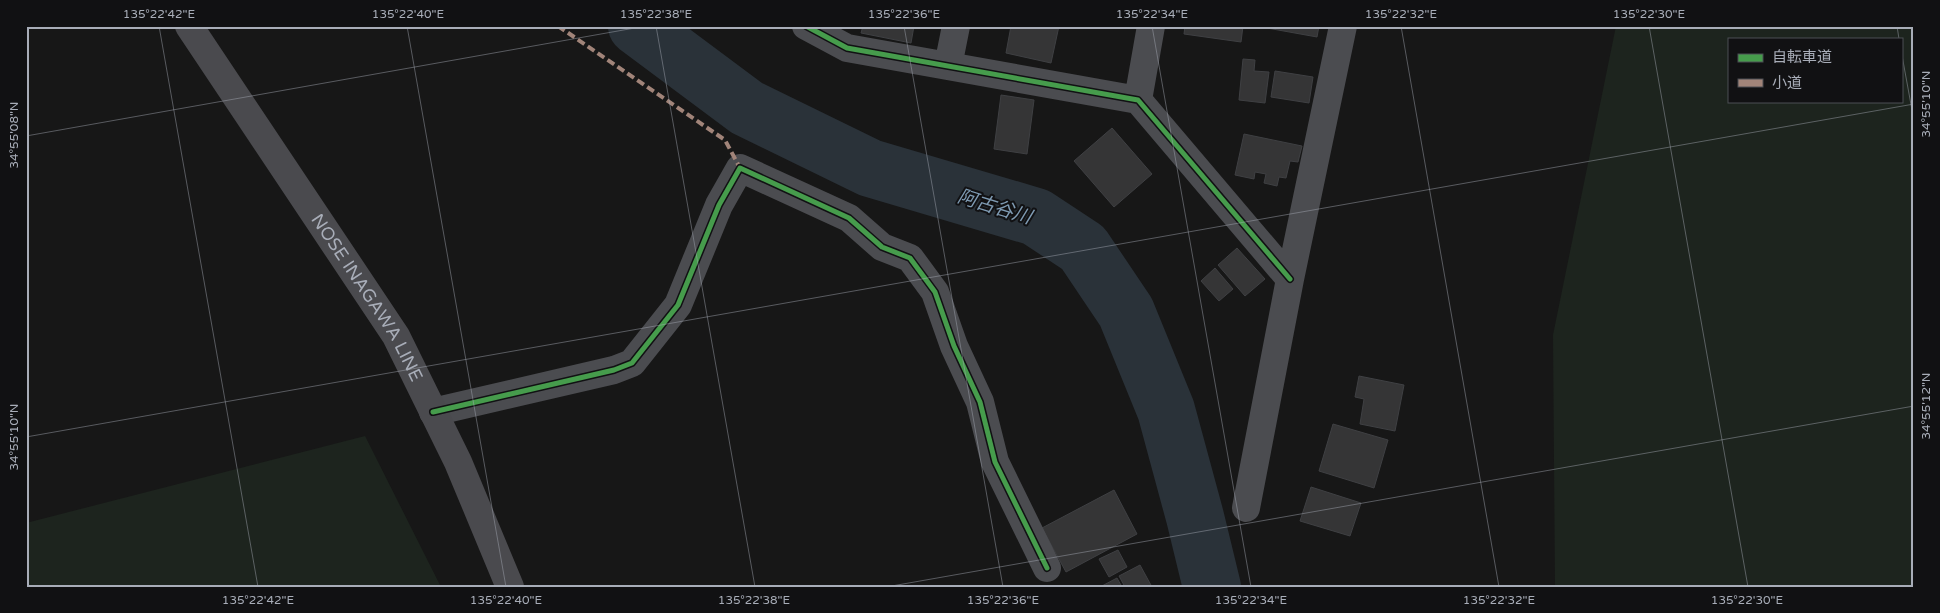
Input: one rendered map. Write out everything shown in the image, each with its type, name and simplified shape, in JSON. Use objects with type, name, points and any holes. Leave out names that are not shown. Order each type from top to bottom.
[{"type":"main road","name":"NOSE INAGAWA LINE","points":[[190,26],[396,336],[458,462],[510,587]]},
{"type":"street","points":[[806,26],[847,48],[1138,100],[1290,279]]},
{"type":"street","points":[[948,66],[956,26]]},
{"type":"street","points":[[1138,100],[1151,26]]},
{"type":"street","points":[[1246,508],[1290,279],[1343,26]]},
{"type":"street","points":[[433,412],[614,370],[632,364],[678,305],[719,205],[740,168],[849,218],[882,247],[910,258],[935,292],[954,346],[980,402],[996,462],[1047,568]]},
{"type":"shaded area","points":[[1616,26],[1914,26],[1914,587],[1555,587],[1553,335]]},
{"type":"shaded area","points":[[365,436],[441,587],[26,587],[26,523]]},
{"type":"building","points":[[863,26],[914,26],[911,43],[861,33]]},
{"type":"building","points":[[1011,26],[1059,26],[1051,63],[1006,53]]},
{"type":"building","points":[[1185,26],[1243,26],[1241,42],[1184,34]]},
{"type":"building","points":[[1267,26],[1319,26],[1317,37],[1267,28]]},
{"type":"building","points":[[1243,59],[1255,60],[1254,71],[1269,72],[1265,103],[1239,100]]},
{"type":"building","points":[[1275,71],[1313,77],[1309,103],[1271,97]]},
{"type":"building","points":[[1001,95],[1034,100],[1027,154],[994,149]]},
{"type":"building","points":[[1112,128],[1152,174],[1114,207],[1074,161]]},
{"type":"building","points":[[1244,134],[1302,146],[1298,162],[1290,161],[1286,178],[1279,177],[1277,186],[1264,183],[1266,174],[1255,172],[1254,179],[1235,175]]},
{"type":"building","points":[[1237,248],[1265,279],[1245,296],[1218,265]]},
{"type":"building","points":[[1215,268],[1233,289],[1219,301],[1201,281]]},
{"type":"building","points":[[1359,376],[1404,385],[1395,431],[1360,424],[1364,399],[1355,397]]},
{"type":"building","points":[[1333,424],[1388,440],[1374,488],[1319,471]]},
{"type":"building","points":[[1311,487],[1361,503],[1350,536],[1300,521]]},
{"type":"building","points":[[1114,490],[1137,534],[1066,572],[1042,528]]},
{"type":"building","points":[[1118,550],[1127,567],[1109,577],[1099,559]]},
{"type":"building","points":[[1140,565],[1152,587],[1125,587],[1119,576]]},
{"type":"building","points":[[1117,578],[1122,587],[1100,587]]},
{"type":"waterway","name":"阿古谷川","points":[[637,26],[747,108],[870,168],[1036,217],[1083,248],[1126,312],[1166,410],[1212,587]]},
{"type":"marked path","points":[[558,26],[725,140],[740,168]]},
{"type":"cycle path","points":[[806,26],[847,48],[1138,100],[1290,279]]},
{"type":"cycle path","points":[[433,412],[614,370],[632,363],[678,305],[719,205],[740,168],[849,218],[882,247],[910,258],[935,292],[954,346],[980,402],[995,462],[1047,568]]}]
